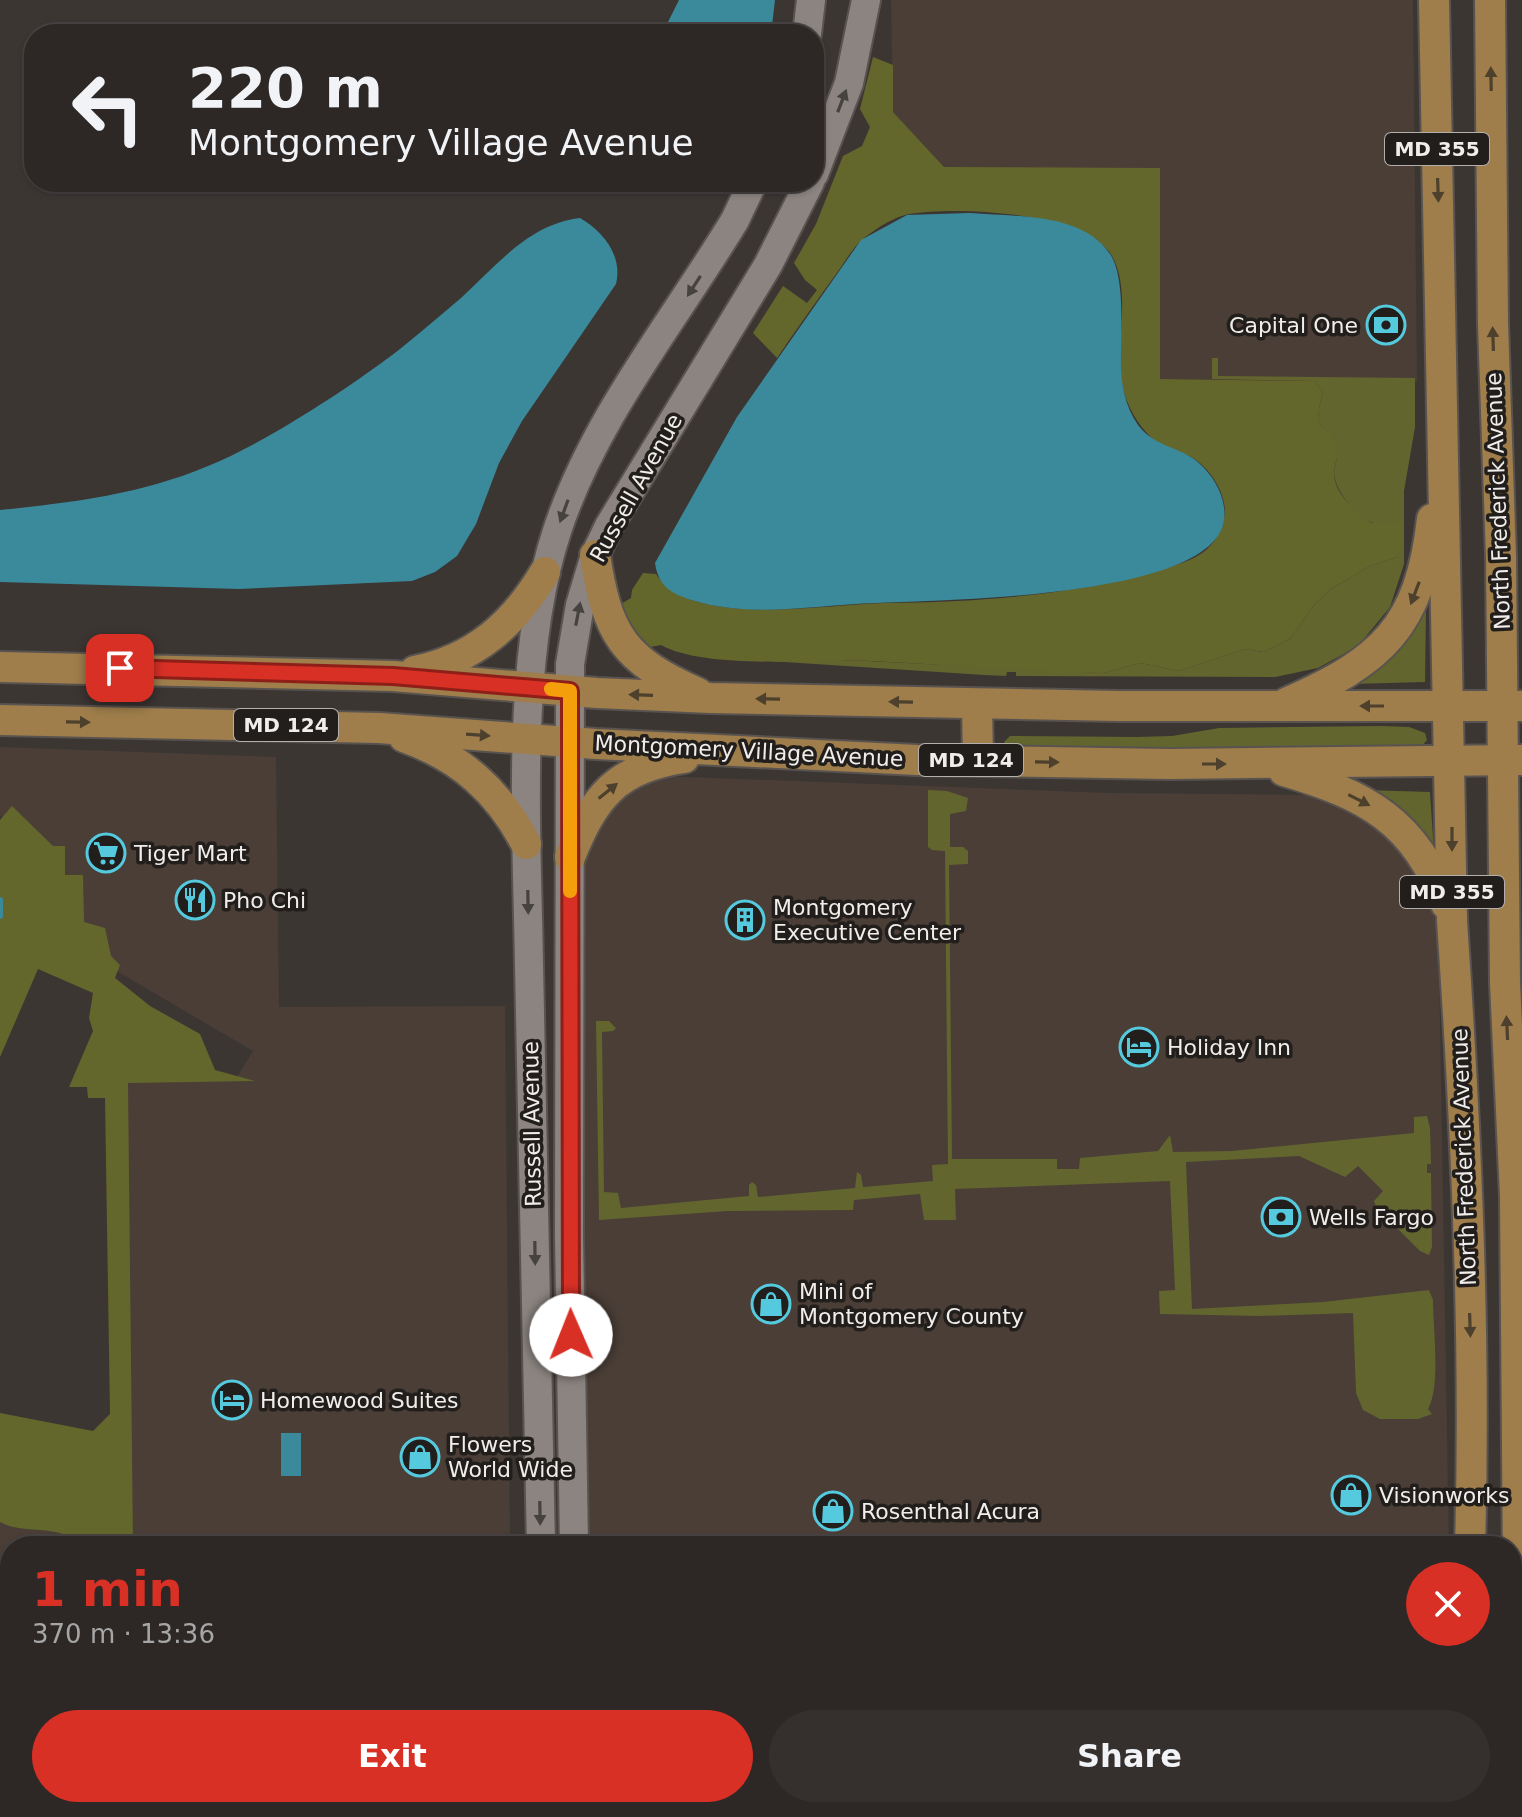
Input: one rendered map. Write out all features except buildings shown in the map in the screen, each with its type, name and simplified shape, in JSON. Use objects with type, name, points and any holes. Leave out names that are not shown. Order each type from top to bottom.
[{"type":"main road","name":"North Frederick Avenue","points":[[1434,0],[1452,921],[1459,1023],[1472,1368],[1470,1536]]},
{"type":"main road","name":"North Frederick Avenue","points":[[1490,0],[1493,324],[1501,557],[1513,706],[1505,983],[1515,1196],[1518,1536]]},
{"type":"main road","points":[[1276,707],[1364,663],[1389,641],[1405,619],[1420,582],[1429,539],[1442,406]]},
{"type":"main road","points":[[595,555],[604,609],[624,644],[674,682],[711,698]]},
{"type":"main road","points":[[1501,557],[1522,616]]},
{"type":"main road","points":[[393,676],[434,667],[489,641],[529,599],[545,572]]},
{"type":"main road","points":[[0,667],[393,676],[570,691],[711,698],[1276,707],[1513,706]]},
{"type":"main road","points":[[977,704],[978,760]]},
{"type":"main road","name":"Montgomery Village Avenue","points":[[0,720],[379,728],[727,752],[978,760],[1259,763],[1451,761]]},
{"type":"main road","points":[[379,728],[421,743],[455,761],[486,784],[511,813],[526,844]]},
{"type":"main road","points":[[570,857],[584,821],[607,790],[638,770],[678,759],[727,752]]},
{"type":"main road","name":"MD 124","points":[[1451,761],[1513,760]]},
{"type":"main road","points":[[1259,763],[1351,795],[1399,826],[1417,846],[1435,876],[1452,921]]},
{"type":"main road","points":[[1506,913],[1522,870]]},
{"type":"street","points":[[808,24],[811,0]]},
{"type":"street","points":[[824,148],[849,83],[866,0]]},
{"type":"street","name":"Russell Avenue","points":[[541,1536],[526,844],[531,687],[545,572],[573,487],[593,446],[728,232],[748,192]]},
{"type":"street","name":"Russell Avenue","points":[[574,1536],[570,664],[580,605],[595,555],[768,265],[805,192]]},
{"type":"shaded area","points":[[891,0],[1413,0],[1417,382],[1160,379],[1160,169],[944,167],[893,112]]},
{"type":"shaded area","points":[[0,747],[276,757],[279,1007],[505,1006],[510,1536],[0,1536],[0,1501],[125,1529],[116,1081],[236,1079],[253,1051],[62,939],[60,872],[0,815]]},
{"type":"shaded area","points":[[660,776],[1108,793],[1311,795],[1336,800],[1385,826],[1438,906],[1449,1536],[588,1536],[581,866],[610,798]]},
{"type":"green space","points":[[873,57],[893,65],[893,112],[944,167],[1160,168],[1160,379],[1314,381],[1323,392],[1320,423],[1334,439],[1337,448],[1334,473],[1338,488],[1353,508],[1372,523],[1402,521],[1402,543],[1397,557],[1370,566],[1331,589],[1315,604],[1290,639],[1264,652],[1245,649],[1179,671],[1141,663],[1103,673],[872,661],[733,661],[681,653],[661,645],[645,648],[633,638],[619,605],[631,598],[632,590],[643,573],[656,574],[673,591],[698,602],[728,608],[796,609],[988,599],[1056,592],[1157,571],[1201,554],[1221,529],[1225,516],[1224,503],[1211,475],[1195,459],[1164,447],[1152,438],[1130,408],[1120,366],[1122,290],[1119,272],[1112,256],[1098,241],[1076,230],[1049,221],[988,212],[904,215],[879,227],[856,245],[777,358],[753,333],[783,286],[807,303],[817,290],[805,280],[794,263],[816,224],[843,156],[862,146],[870,127],[860,109]]},
{"type":"green space","points":[[1212,358],[1218,358],[1218,376],[1415,378],[1415,427],[1404,491],[1404,564],[1390,607],[1358,646],[1318,668],[1275,677],[1016,676],[1016,672],[1007,672],[1006,676],[769,661],[868,661],[1103,673],[1141,663],[1179,671],[1245,649],[1264,652],[1290,639],[1315,604],[1331,589],[1370,566],[1397,557],[1402,522],[1371,522],[1358,514],[1341,494],[1334,472],[1336,448],[1333,439],[1319,422],[1323,392],[1314,381],[1212,379]]},
{"type":"green space","points":[[1426,605],[1425,682],[1352,684]]},
{"type":"green space","points":[[1409,727],[1425,733],[1427,740],[1422,746],[1391,747],[1007,747],[1004,742],[1010,736],[1137,737],[1172,736],[1219,728]]},
{"type":"green space","points":[[928,790],[947,791],[968,798],[966,811],[950,814],[950,847],[963,847],[968,851],[968,864],[949,865],[952,1159],[1057,1159],[1057,1169],[1079,1169],[1080,1158],[1158,1151],[1170,1135],[1173,1152],[1232,1151],[1414,1133],[1414,1117],[1427,1116],[1431,1164],[1427,1164],[1427,1173],[1431,1173],[1432,1247],[1429,1255],[1420,1251],[1376,1207],[1374,1201],[1383,1191],[1358,1166],[1345,1177],[1299,1156],[1186,1162],[1192,1309],[1323,1302],[1429,1290],[1433,1300],[1435,1356],[1434,1386],[1428,1409],[1432,1414],[1418,1419],[1380,1419],[1363,1410],[1356,1393],[1353,1313],[1259,1316],[1160,1314],[1159,1291],[1175,1290],[1170,1181],[955,1189],[956,1220],[924,1220],[920,1194],[854,1200],[853,1210],[728,1211],[599,1220],[596,1021],[609,1021],[616,1028],[602,1032],[604,1192],[618,1193],[621,1208],[749,1196],[752,1182],[756,1185],[758,1197],[855,1188],[857,1172],[861,1175],[863,1187],[933,1181],[932,1165],[948,1164],[945,851],[928,847]]},
{"type":"green space","points":[[1364,790],[1430,792],[1434,853]]},
{"type":"green space","points":[[12,806],[53,846],[65,846],[65,875],[83,875],[84,922],[105,928],[111,956],[120,965],[115,978],[150,1006],[200,1034],[215,1070],[255,1081],[128,1083],[133,1536],[68,1536],[17,1528],[0,1522],[0,1413],[93,1431],[110,1414],[105,1098],[88,1098],[87,1087],[69,1087],[93,1031],[89,1018],[93,993],[38,969],[0,1057],[0,820]]},
{"type":"water","points":[[679,0],[775,0],[772,24],[667,24]]},
{"type":"water","points":[[970,213],[1046,219],[1065,224],[1083,230],[1098,240],[1110,254],[1120,289],[1121,374],[1129,409],[1144,432],[1194,459],[1208,473],[1222,499],[1222,528],[1202,551],[1166,569],[1118,582],[1064,591],[776,610],[726,608],[702,603],[669,590],[659,578],[655,563],[737,417],[861,240],[907,215]]},
{"type":"water","points":[[580,218],[603,237],[614,254],[616,284],[522,421],[499,463],[476,524],[457,556],[435,572],[412,581],[239,589],[0,582],[0,510],[79,500],[158,484],[231,456],[307,413],[380,364],[446,311],[529,237],[545,228]]},
{"type":"water","points":[[281,1433],[301,1433],[301,1476],[281,1476]]},
{"type":"waterway","points":[[0,900],[0,916]]},
{"type":"slow traffic","points":[[551,689],[570,691],[570,891]]},
{"type":"place","name":"Capital One","points":[[1386,325]]},
{"type":"place","name":"Tiger Mart","points":[[106,853]]},
{"type":"place","name":"Pho Chi","points":[[195,900]]},
{"type":"place","name":"Montgomery Executive Center","points":[[745,920]]},
{"type":"place","name":"Holiday Inn","points":[[1139,1047]]},
{"type":"place","name":"Wells Fargo","points":[[1281,1217]]},
{"type":"place","name":"Mini of Montgomery County","points":[[771,1304]]},
{"type":"place","name":"Homewood Suites","points":[[232,1400]]},
{"type":"place","name":"Flowers World Wide","points":[[420,1457]]},
{"type":"place","name":"Visionworks","points":[[1351,1495]]},
{"type":"place","name":"Rosenthal Acura","points":[[833,1511]]},
{"type":"route","points":[[120,668],[393,676],[570,691],[571,1335]]}]
